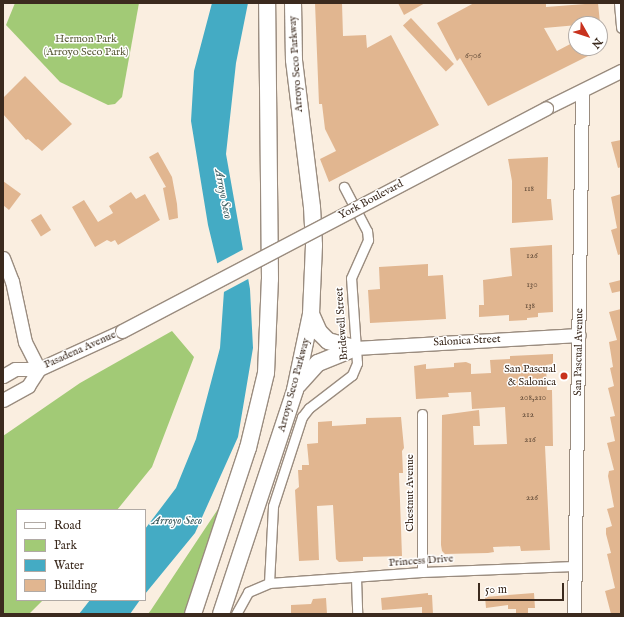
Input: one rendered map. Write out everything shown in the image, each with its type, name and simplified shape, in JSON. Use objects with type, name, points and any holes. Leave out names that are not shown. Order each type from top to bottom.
[{"type":"highway","points":[[193,614],[248,448],[266,373],[270,279],[267,3]]},
{"type":"highway","name":"Arroyo Seco Parkway","points":[[221,614],[295,390],[311,314],[314,246],[312,207],[295,66],[293,3]]},
{"type":"highway","points":[[311,314],[319,332],[328,342],[355,348]]},
{"type":"highway","points":[[295,390],[318,362],[355,348]]},
{"type":"main road","name":"York Boulevard","points":[[122,331],[546,108],[621,71]]},
{"type":"main road","name":"San Pascual Avenue","points":[[574,614],[582,90]]},
{"type":"main road","points":[[3,258],[12,281],[24,342],[39,369]]},
{"type":"main road","name":"Pasadena Avenue","points":[[3,376],[15,369],[39,369],[122,331]]},
{"type":"main road","name":"Salonica Street","points":[[355,348],[579,334]]},
{"type":"main road","name":"Pasadena Avenue","points":[[3,400],[28,386],[39,369]]},
{"type":"street","points":[[619,3],[621,28]]},
{"type":"street","name":"Bridewell Street","points":[[269,583],[273,506],[297,430],[309,408],[352,375],[357,363],[351,278],[368,240],[367,231],[344,187]]},
{"type":"street","name":"Chestnut Avenue","points":[[422,414],[422,572]]},
{"type":"street","name":"Princess Drive","points":[[269,583],[356,578],[422,572],[574,566]]},
{"type":"street","points":[[356,578],[357,614]]},
{"type":"street","points":[[236,614],[248,592],[269,583]]},
{"type":"green space","name":"Hermon Park (Arroyo Seco Park)","points":[[15,3],[139,3],[122,97],[115,104],[108,105],[60,82],[6,25]]},
{"type":"green space","points":[[172,331],[194,357],[152,467],[118,509],[16,509],[16,601],[42,601],[29,614],[3,614],[3,436],[80,383]]},
{"type":"green space","points":[[226,497],[187,614],[148,614],[151,610]]},
{"type":"water","name":"Arroyo Seco","points":[[212,3],[248,3],[236,63],[226,154],[250,289],[253,348],[238,437],[195,533],[146,593],[146,528],[176,488],[196,439],[220,348],[224,291],[208,225],[191,121],[194,71]]},
{"type":"water","points":[[89,601],[139,601],[130,614],[79,614]]},
{"type":"pier","points":[[244,249],[250,278],[222,293],[216,264]]},
{"type":"building","points":[[315,3],[342,3],[343,36],[366,35],[367,48],[391,35],[439,125],[329,182],[320,159],[336,151],[325,129],[322,104],[319,104]]},
{"type":"building","points":[[398,3],[425,3],[404,15]]},
{"type":"building","points":[[474,3],[546,3],[546,7],[598,3],[599,16],[568,16],[568,26],[544,28],[557,51],[568,45],[568,56],[588,56],[488,106],[460,58],[457,61],[437,23]]},
{"type":"building","points":[[411,18],[454,64],[446,72],[403,26]]},
{"type":"building","points":[[25,76],[72,124],[42,151],[28,139],[26,140],[3,114],[3,98]]},
{"type":"building","points":[[621,140],[621,167],[618,168],[611,142]]},
{"type":"building","points":[[158,152],[172,177],[178,218],[169,220],[163,188],[166,187],[149,157]]},
{"type":"building","points":[[548,157],[547,199],[551,199],[553,220],[512,223],[512,181],[508,159]]},
{"type":"building","points":[[3,181],[21,194],[9,210],[3,205]]},
{"type":"building","points":[[131,192],[136,199],[145,194],[160,220],[118,245],[115,240],[111,242],[107,240],[95,247],[72,207],[84,200],[98,222],[113,213],[109,206]]},
{"type":"building","points":[[621,194],[621,254],[618,255],[611,230],[617,228],[611,197]]},
{"type":"building","points":[[41,214],[51,230],[41,236],[31,220]]},
{"type":"building","points":[[552,245],[553,312],[538,313],[538,317],[527,318],[527,320],[509,321],[509,315],[479,317],[479,305],[484,305],[483,280],[512,276],[510,248]]},
{"type":"building","points":[[428,264],[428,276],[443,275],[446,319],[370,323],[368,290],[380,289],[379,267]]},
{"type":"building","points":[[621,280],[621,291],[612,293],[609,283]]},
{"type":"building","points":[[621,309],[621,614],[611,614],[605,591],[615,588],[607,554],[611,553],[606,534],[606,528],[612,526],[607,509],[614,507],[608,476],[609,471],[614,470],[607,443],[615,441],[610,417],[615,416],[608,388],[614,386],[610,368],[613,367],[609,342],[617,340],[609,312]]},
{"type":"building","points":[[553,354],[553,364],[546,365],[547,390],[552,390],[553,446],[545,446],[550,550],[521,551],[520,546],[493,547],[494,552],[488,553],[445,554],[442,551],[441,545],[442,415],[479,410],[480,426],[473,426],[474,445],[507,444],[505,407],[472,409],[471,392],[448,393],[449,397],[416,399],[414,366],[426,364],[426,369],[454,367],[454,363],[466,362],[471,364],[471,374],[491,373],[490,360],[510,359],[510,356]]},
{"type":"building","points":[[401,417],[404,448],[402,451],[403,473],[399,473],[402,556],[363,557],[363,561],[339,562],[336,559],[333,505],[317,506],[319,560],[299,561],[295,490],[299,487],[298,470],[302,470],[302,465],[309,465],[307,444],[318,443],[318,422],[332,421],[332,426],[366,424],[366,418]]},
{"type":"building","points":[[428,593],[428,595],[432,595],[433,614],[422,614],[422,607],[382,610],[381,598]]},
{"type":"building","points":[[534,593],[535,608],[528,608],[528,614],[516,614],[516,609],[508,609],[508,605],[486,608],[485,597]]},
{"type":"building","points":[[326,598],[327,614],[291,614],[291,605],[311,604],[313,599]]},
{"type":"place","name":"San Pascual & Salonica","points":[[564,376]]}]
